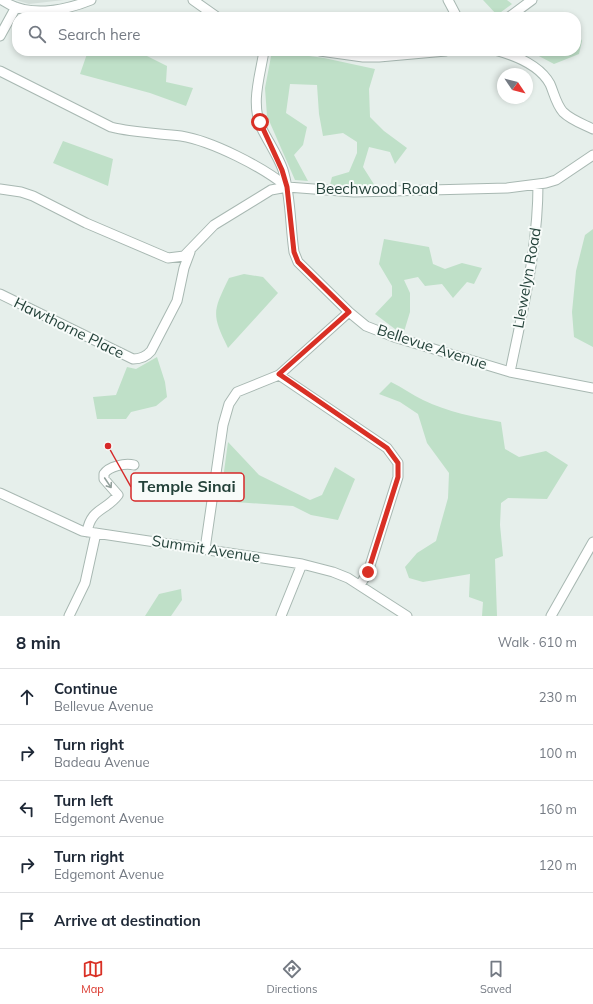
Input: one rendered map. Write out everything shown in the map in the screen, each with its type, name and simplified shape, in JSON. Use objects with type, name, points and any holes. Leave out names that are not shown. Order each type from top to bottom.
[{"type":"street","points":[[2,0],[16,7],[34,11],[69,3],[91,0]]},
{"type":"street","points":[[193,0],[210,12]]},
{"type":"street","points":[[448,0],[454,12]]},
{"type":"street","points":[[516,12],[532,0]]},
{"type":"street","points":[[13,12],[16,7]]},
{"type":"street","points":[[0,36],[12,14]]},
{"type":"street","name":"Bellevue Avenue","points":[[263,56],[256,93],[258,115],[262,128],[280,163],[287,187],[294,252],[298,262],[349,312],[366,326],[394,337],[510,372],[593,388]]},
{"type":"street","points":[[360,56],[381,56]]},
{"type":"street","points":[[513,56],[522,59],[549,83],[559,106],[564,113],[593,129]]},
{"type":"street","points":[[0,71],[111,127],[126,131],[182,136],[199,141],[272,174],[287,187]]},
{"type":"street","name":"Beechwood Road","points":[[190,252],[214,225],[271,190],[287,187],[354,192],[507,188],[556,180],[593,156]]},
{"type":"street","name":"Llewelyn Road","points":[[510,372],[534,254],[538,210],[538,184]]},
{"type":"street","points":[[0,189],[21,192],[33,196],[99,229],[168,258],[177,267],[181,277]]},
{"type":"street","points":[[168,258],[184,256],[190,252]]},
{"type":"street","name":"Hawthorne Place","points":[[0,294],[133,359],[140,359],[146,357],[151,351],[177,301],[181,277],[190,252]]},
{"type":"street","points":[[205,549],[223,425],[229,404],[237,392],[243,388],[279,374],[349,312]]},
{"type":"street","points":[[279,374],[387,448],[398,463],[398,477],[368,572],[360,585]]},
{"type":"street","points":[[69,616],[84,583],[92,533],[91,518],[95,513],[114,500],[118,495],[104,479],[104,474],[110,468],[134,465]]},
{"type":"street","name":"Summit Avenue","points":[[0,493],[63,524],[92,533],[302,564],[333,572],[360,585],[407,616]]},
{"type":"street","points":[[550,616],[593,542]]},
{"type":"street","points":[[281,616],[302,564]]},
{"type":"shaded area","points":[[16,0],[64,0],[29,4]]},
{"type":"green space","points":[[483,0],[507,0],[512,4],[501,12],[494,12]]},
{"type":"green space","points":[[86,56],[147,56],[167,66],[166,82],[193,88],[186,106],[150,93],[80,74]]},
{"type":"green space","points":[[271,56],[309,56],[375,69],[369,89],[370,117],[384,131],[407,148],[395,164],[390,152],[369,147],[363,167],[375,186],[330,185],[332,177],[349,172],[357,153],[357,142],[343,133],[323,136],[319,114],[317,85],[290,84],[286,113],[307,127],[303,145],[294,155],[308,181],[295,180],[267,116],[265,88]]},
{"type":"green space","points":[[539,56],[574,56],[554,64]]},
{"type":"green space","points":[[63,141],[113,159],[108,186],[53,163]]},
{"type":"green space","points":[[593,229],[593,347],[574,337],[572,312],[576,271],[585,235]]},
{"type":"green space","points":[[384,239],[429,247],[433,264],[445,269],[462,263],[482,268],[474,284],[467,282],[453,298],[442,284],[425,286],[418,277],[404,280],[410,293],[410,312],[403,335],[375,314],[392,296],[392,286],[379,264]]},
{"type":"green space","points":[[244,274],[263,277],[278,293],[228,348],[217,320],[217,306],[229,278]]},
{"type":"green space","points":[[157,357],[165,382],[167,397],[156,406],[131,412],[126,419],[97,419],[93,397],[116,395],[127,367],[136,369]]},
{"type":"green space","points":[[391,382],[419,398],[442,408],[501,422],[505,449],[519,457],[546,451],[568,465],[547,499],[508,498],[501,503],[500,525],[503,556],[495,559],[497,616],[482,616],[483,602],[469,597],[470,574],[423,582],[409,578],[405,567],[417,553],[436,541],[448,498],[449,473],[427,443],[418,414],[400,402],[379,394]]},
{"type":"green space","points":[[228,442],[259,475],[310,500],[322,495],[335,467],[355,479],[338,520],[311,515],[293,506],[220,501]]},
{"type":"green space","points":[[181,589],[182,600],[171,616],[145,616],[159,594]]},
{"type":"place","name":"Temple Sinai","points":[[108,446]]},
{"type":"route","points":[[260,122],[280,163],[287,187],[294,252],[298,262],[349,312],[295,362],[279,374],[387,448],[398,463],[398,477],[368,572]]}]
